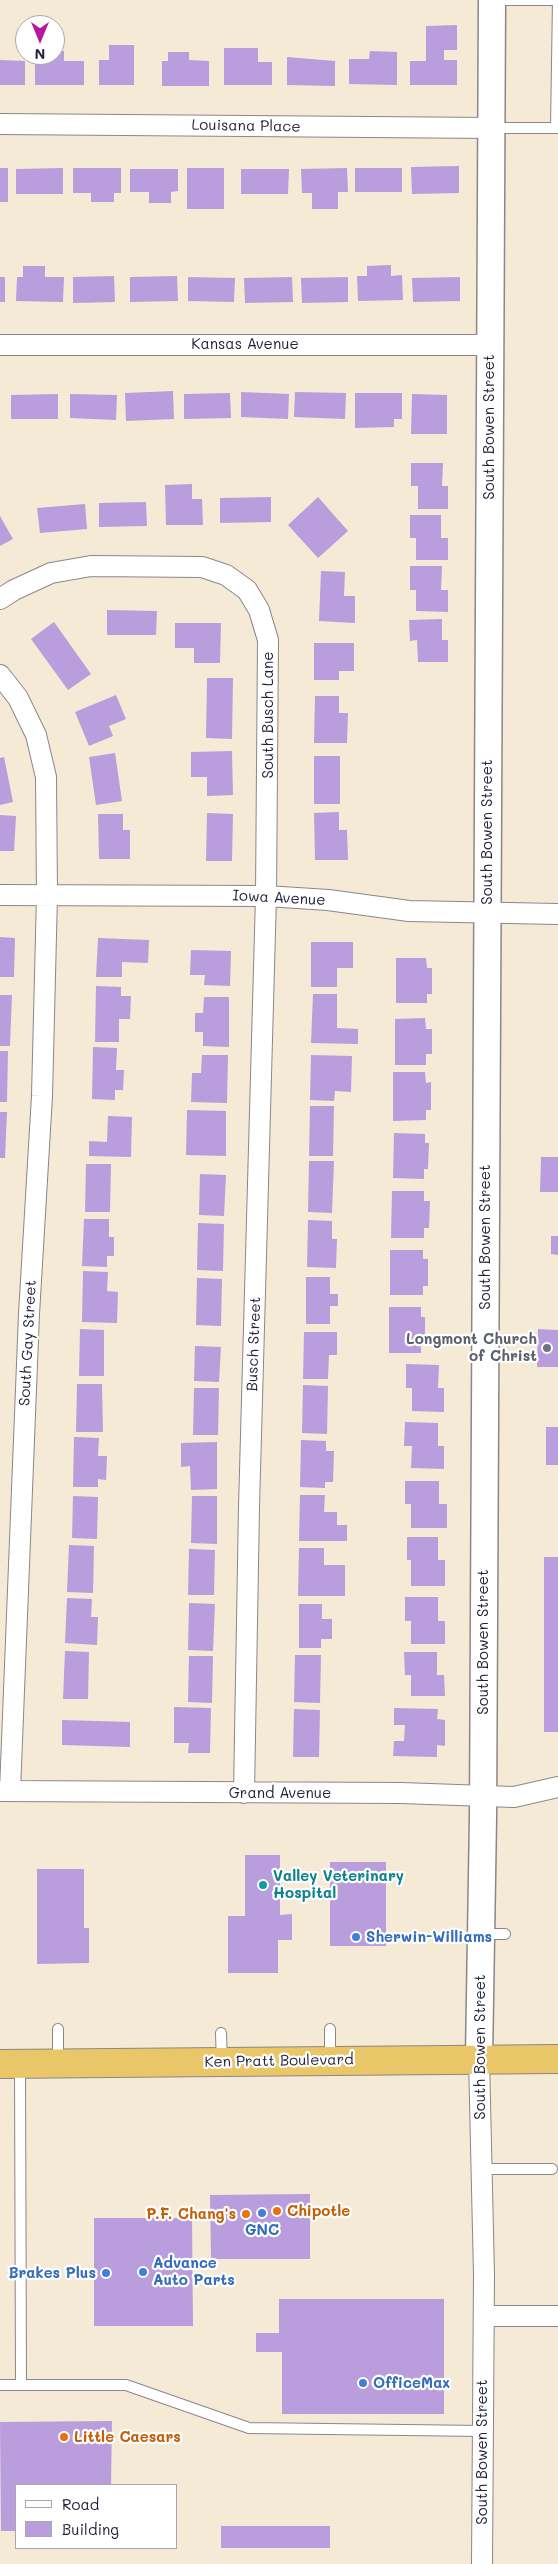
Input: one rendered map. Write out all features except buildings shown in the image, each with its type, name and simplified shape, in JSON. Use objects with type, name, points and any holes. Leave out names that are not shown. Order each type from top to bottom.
[{"type":"highway","name":"Ken Pratt Boulevard","points":[[10,2064],[479,2058],[558,2059]]},
{"type":"street","name":"South Bowen Street","points":[[482,2564],[484,2316],[479,2058],[493,1934],[482,1796],[492,0]]},
{"type":"street","name":"Louisana Place","points":[[0,124],[492,128]]},
{"type":"street","name":"Kansas Avenue","points":[[0,345],[490,345]]},
{"type":"street","name":"South Busch Lane","points":[[0,599],[14,590],[50,574],[91,566],[202,568],[226,575],[246,590],[259,610],[268,640],[266,896]]},
{"type":"street","name":"South Gay Street","points":[[0,675],[18,698],[36,735],[46,777],[47,895],[42,1096],[5,1791]]},
{"type":"street","name":"Iowa Avenue","points":[[0,895],[266,896],[328,900],[409,911],[558,914]]},
{"type":"street","name":"Busch Street","points":[[244,1794],[249,1517],[266,896]]},
{"type":"street","name":"Grand Avenue","points":[[5,1791],[514,1797],[558,1787]]},
{"type":"street","points":[[484,2316],[558,2316]]},
{"type":"lane","points":[[492,0],[558,0],[557,128],[492,128]]},
{"type":"lane","points":[[58,2029],[58,2064]]},
{"type":"lane","points":[[330,2029],[330,2060]]},
{"type":"lane","points":[[221,2033],[222,2062]]},
{"type":"lane","points":[[10,2064],[21,2385]]},
{"type":"lane","points":[[482,2169],[552,2169]]},
{"type":"lane","points":[[0,2385],[126,2384],[250,2428],[482,2431]]},
{"type":"place","name":"Longmont Church of Christ","points":[[547,1348]]},
{"type":"place","name":"Valley Veterinary Hospital","points":[[263,1885]]},
{"type":"place","name":"Sherwin-Williams","points":[[356,1937]]},
{"type":"place","name":"Chipotle","points":[[277,2211]]},
{"type":"place","name":"GNC","points":[[262,2213]]},
{"type":"place","name":"P.F. Chang's","points":[[246,2214]]},
{"type":"place","name":"Advance Auto Parts","points":[[143,2272]]},
{"type":"place","name":"Brakes Plus","points":[[106,2273]]},
{"type":"place","name":"OfficeMax","points":[[363,2383]]},
{"type":"place","name":"Little Caesars","points":[[64,2437]]}]
